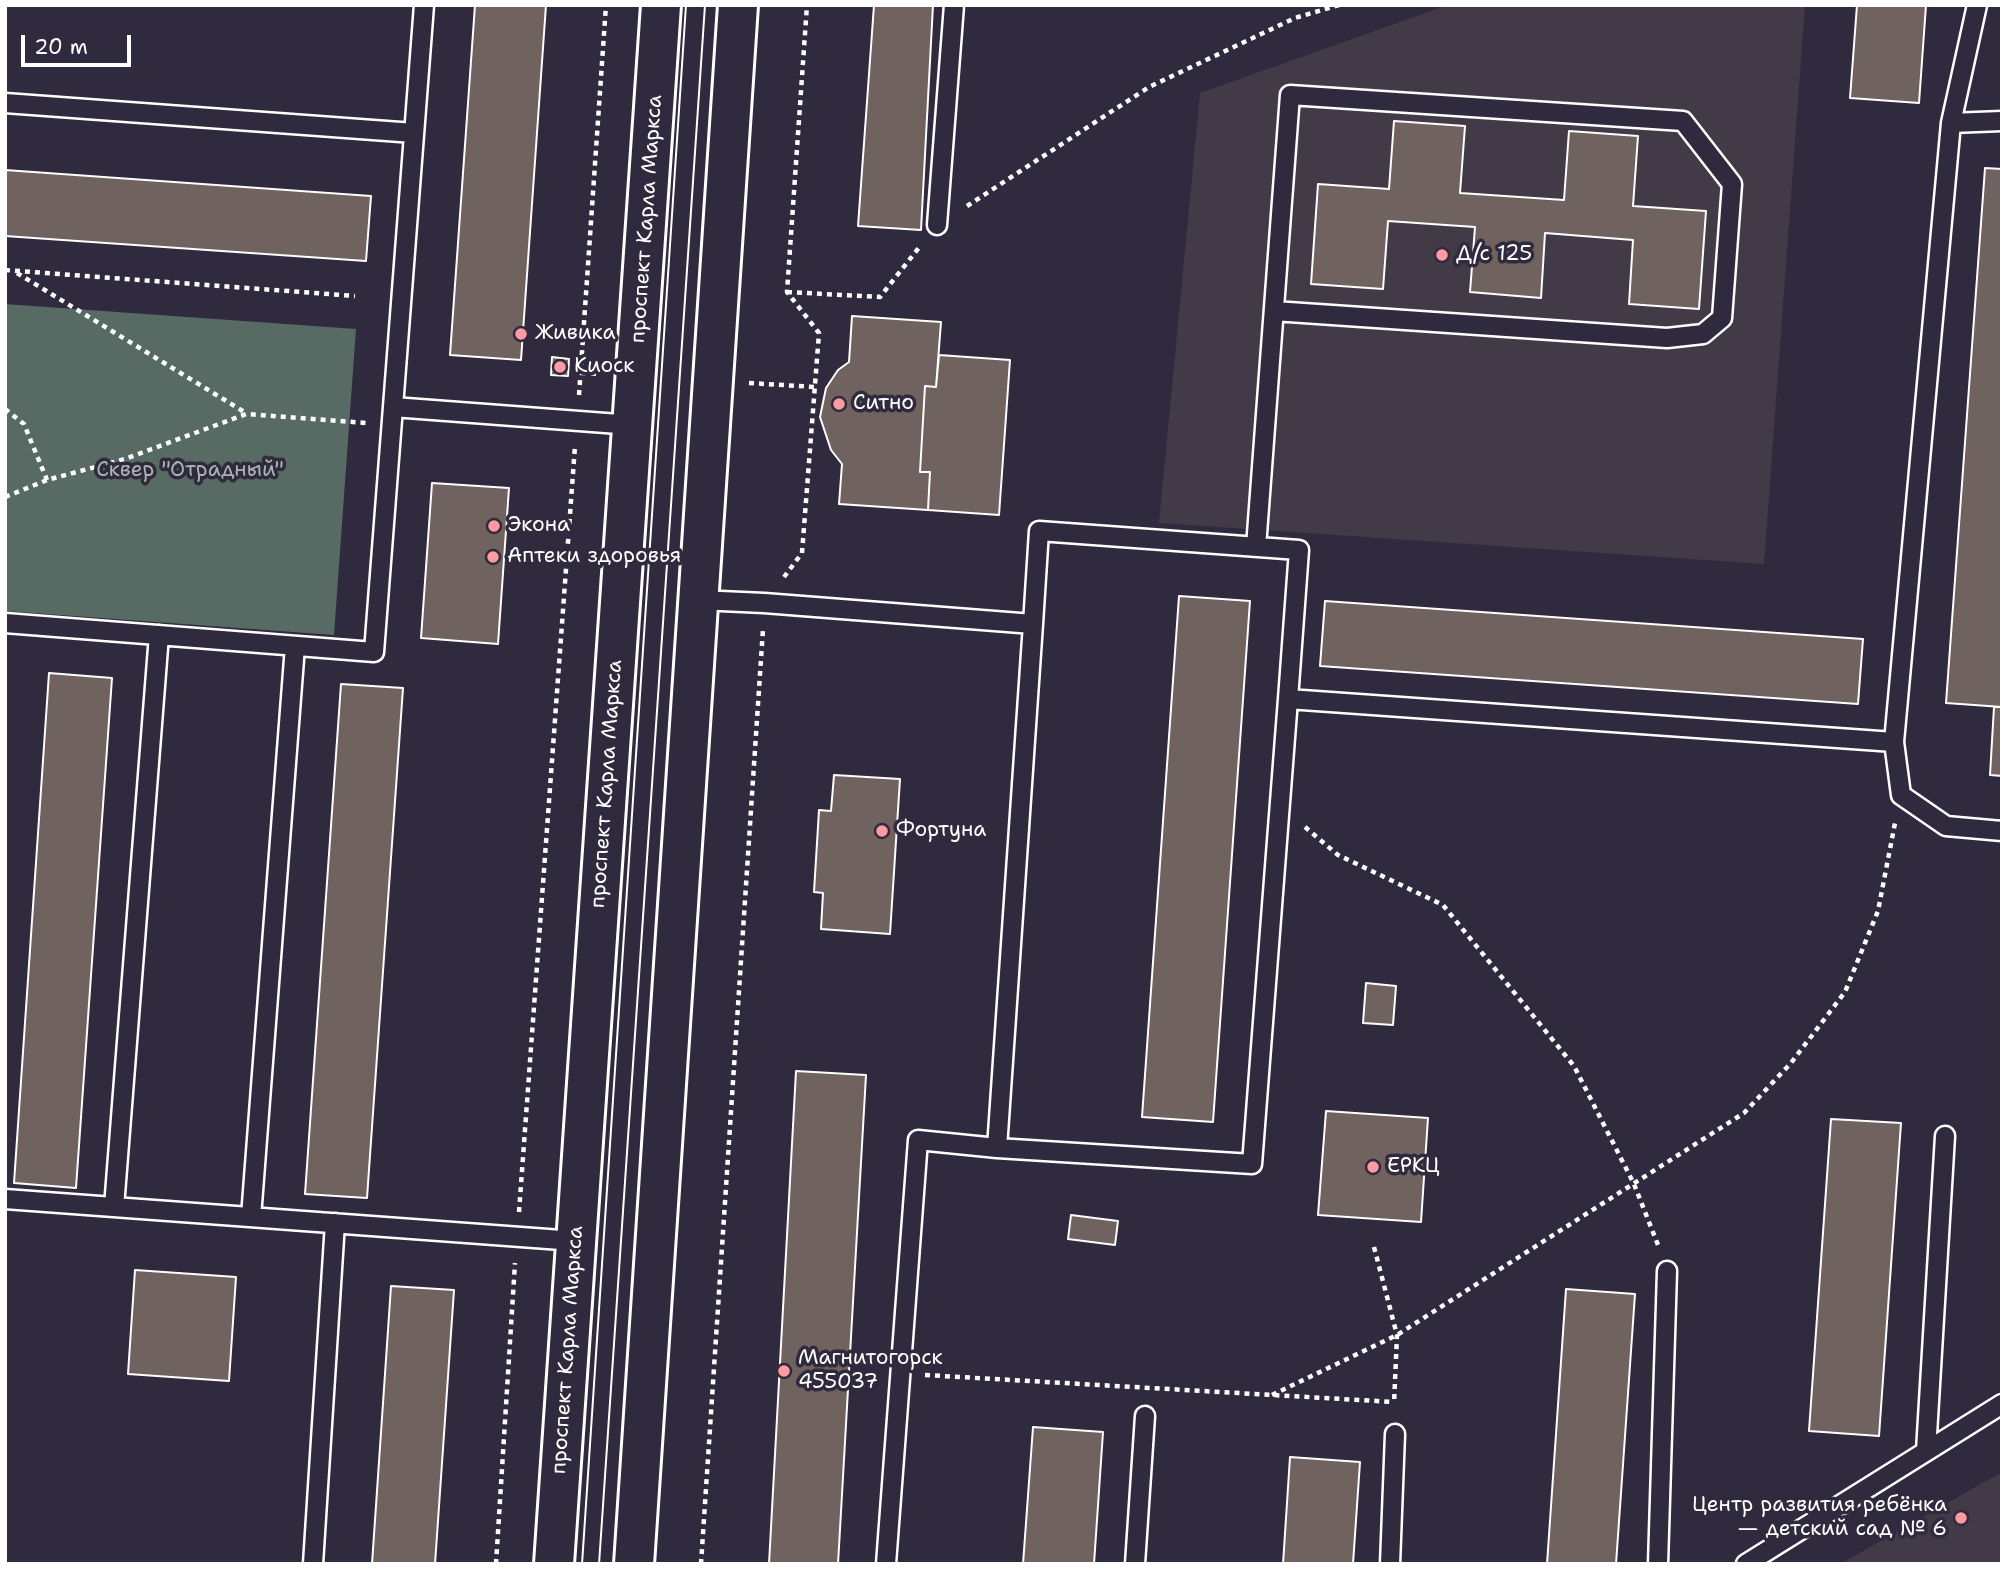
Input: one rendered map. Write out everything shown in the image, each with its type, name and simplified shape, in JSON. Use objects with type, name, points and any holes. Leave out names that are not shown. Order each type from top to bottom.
[{"type":"main road","name":"проспект Карла Маркса","points":[[554,1564],[661,5]]},
{"type":"main road","points":[[635,1564],[738,5]]},
{"type":"lane","points":[[5,623],[374,652],[424,5]]},
{"type":"lane","points":[[937,225],[954,5]]},
{"type":"lane","points":[[1977,5],[1951,122],[1894,742],[1901,795],[1946,826],[2002,831]]},
{"type":"lane","points":[[1256,547],[1290,95],[1683,121],[1732,184],[1722,318],[1703,334],[1667,338],[1274,311]]},
{"type":"lane","points":[[5,103],[414,133]]},
{"type":"lane","points":[[1951,122],[2002,121]]},
{"type":"lane","points":[[393,416],[632,425]]},
{"type":"lane","points":[[886,1564],[918,1140],[997,1147],[1252,1164],[1299,550],[1039,531],[997,1147]]},
{"type":"lane","points":[[699,600],[1033,624]]},
{"type":"lane","points":[[114,1207],[159,635]]},
{"type":"lane","points":[[251,1217],[295,646]]},
{"type":"lane","points":[[1288,699],[1894,742]]},
{"type":"lane","points":[[1926,1451],[1945,1136]]},
{"type":"lane","points":[[5,1199],[575,1241]]},
{"type":"lane","points":[[313,1564],[335,1223]]},
{"type":"lane","points":[[1658,1564],[1667,1271]]},
{"type":"lane","points":[[1746,1564],[2002,1404]]},
{"type":"lane","points":[[1135,1564],[1145,1416]]},
{"type":"lane","points":[[1390,1564],[1395,1434]]},
{"type":"path","points":[[496,1564],[606,5]]},
{"type":"path","points":[[701,1564],[764,603],[802,553],[819,333],[786,292],[807,5]]},
{"type":"path","points":[[786,292],[880,297],[937,225],[1149,87],[1296,18],[1339,5]]},
{"type":"path","points":[[5,270],[355,296]]},
{"type":"path","points":[[14,271],[246,414]]},
{"type":"path","points":[[5,409],[24,424],[47,480]]},
{"type":"path","points":[[5,497],[47,480],[125,459],[246,414],[393,416]]},
{"type":"path","points":[[1272,1395],[1397,1335],[1744,1113],[1791,1063],[1845,992],[1878,911],[1901,795]]},
{"type":"path","points":[[1280,806],[1338,855],[1443,905],[1574,1066],[1634,1184],[1667,1271]]},
{"type":"path","points":[[1374,1247],[1397,1335],[1395,1434]]},
{"type":"shaded area","points":[[1448,5],[1805,5],[1764,564],[1159,523],[1200,93]]},
{"type":"shaded area","name":"Центр развития ребёнка — детский сад № 6","points":[[2002,1472],[2002,1564],[1840,1564]]},
{"type":"green space","name":"Сквер \"Отрадный\"","points":[[5,304],[356,329],[334,635],[5,611]]},
{"type":"building","points":[[475,5],[546,5],[521,360],[450,355]]},
{"type":"building","points":[[874,5],[933,5],[921,230],[858,226]]},
{"type":"building","points":[[1857,5],[1926,5],[1919,103],[1850,98]]},
{"type":"building","points":[[1394,121],[1465,126],[1460,193],[1564,200],[1569,131],[1638,136],[1633,206],[1706,211],[1699,309],[1629,304],[1633,240],[1545,233],[1541,298],[1470,292],[1475,227],[1388,221],[1383,289],[1311,284],[1318,184],[1389,189]]},
{"type":"building","points":[[1985,168],[2002,169],[2002,707],[1946,703]]},
{"type":"building","points":[[5,170],[371,196],[366,261],[5,236]]},
{"type":"building","points":[[852,316],[941,322],[936,387],[925,386],[920,472],[930,472],[928,510],[839,504],[842,464],[831,450],[820,417],[826,388],[838,370],[849,362]]},
{"type":"building","points":[[939,355],[1010,360],[999,515],[928,510],[930,472],[920,472],[925,386],[936,387]]},
{"type":"building","name":"Киоск","points":[[552,357],[569,359],[568,376],[551,375]]},
{"type":"building","points":[[432,483],[509,488],[498,644],[421,638]]},
{"type":"building","points":[[1179,596],[1250,601],[1213,1122],[1142,1117]]},
{"type":"building","points":[[1325,601],[1863,639],[1858,704],[1320,666]]},
{"type":"building","points":[[49,673],[112,678],[76,1188],[14,1183]]},
{"type":"building","points":[[341,684],[403,688],[367,1198],[305,1194]]},
{"type":"building","points":[[1994,707],[2002,707],[2002,776],[1990,775]]},
{"type":"building","points":[[834,775],[900,779],[890,934],[821,929],[823,893],[814,892],[819,810],[831,811]]},
{"type":"building","points":[[1366,983],[1396,986],[1393,1025],[1363,1023]]},
{"type":"building","points":[[796,1071],[866,1075],[838,1564],[769,1564]]},
{"type":"building","name":"ЕРКЦ","points":[[1326,1111],[1428,1118],[1421,1222],[1318,1215]]},
{"type":"building","points":[[1831,1119],[1901,1123],[1879,1436],[1809,1431]]},
{"type":"building","points":[[1071,1215],[1118,1221],[1115,1245],[1068,1239]]},
{"type":"building","points":[[135,1270],[236,1277],[229,1381],[128,1374]]},
{"type":"building","points":[[391,1286],[454,1290],[435,1564],[372,1564]]},
{"type":"building","points":[[1566,1289],[1635,1294],[1616,1564],[1547,1564]]},
{"type":"building","points":[[1033,1427],[1103,1432],[1094,1564],[1023,1564]]},
{"type":"building","points":[[1290,1457],[1360,1462],[1353,1564],[1283,1564]]},
{"type":"tram line","points":[[582,1564],[686,5]]},
{"type":"tram line","points":[[599,1564],[705,5]]},
{"type":"place","name":"Д/с 125","points":[[1442,255]]},
{"type":"place","name":"Живика","points":[[521,334]]},
{"type":"place","name":"Киоск","points":[[560,367]]},
{"type":"place","name":"Ситно","points":[[839,404]]},
{"type":"place","name":"Экона","points":[[494,526]]},
{"type":"place","name":"Аптеки здоровья","points":[[493,557]]},
{"type":"place","name":"Фортуна","points":[[882,831]]},
{"type":"place","name":"ЕРКЦ","points":[[1373,1167]]},
{"type":"place","name":"Магнитогорск 455037","points":[[784,1371]]},
{"type":"place","name":"Центр развития ребёнка — детский сад № 6","points":[[1961,1518]]}]
